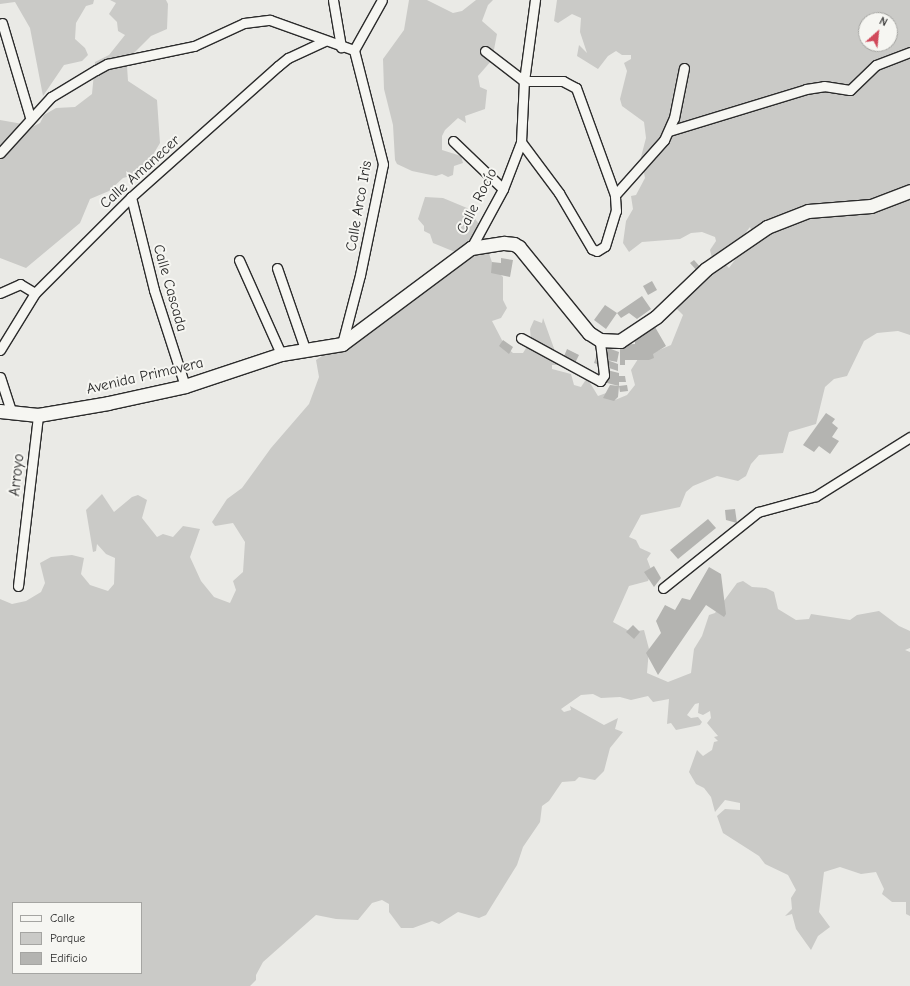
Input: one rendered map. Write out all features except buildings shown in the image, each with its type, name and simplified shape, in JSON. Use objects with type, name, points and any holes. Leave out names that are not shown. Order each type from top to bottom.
[{"type":"street","points":[[333,0],[341,47]]},
{"type":"street","points":[[0,153],[30,117],[59,90],[107,64],[183,50],[244,22],[270,20],[324,41],[354,50],[382,0]]},
{"type":"street","name":"Calle Rocío","points":[[342,344],[471,248],[503,189],[521,142],[524,80],[535,0]]},
{"type":"street","points":[[2,22],[30,117]]},
{"type":"street","name":"Calle Amanecer","points":[[0,350],[35,293],[131,197],[278,66],[288,58],[324,41]]},
{"type":"street","name":"Calle Arco Iris","points":[[342,344],[360,275],[382,164],[354,50]]},
{"type":"street","points":[[486,51],[524,80],[563,81],[576,88],[615,195],[616,211],[605,246],[597,251],[592,249],[559,194],[521,142]]},
{"type":"street","points":[[669,131],[806,89],[824,86],[850,90],[876,65],[910,52]]},
{"type":"street","points":[[615,195],[655,151],[669,131],[684,68]]},
{"type":"street","points":[[453,141],[503,189]]},
{"type":"street","points":[[471,248],[510,243],[519,247],[577,320],[600,340],[614,342],[626,337],[656,317],[706,269],[741,243],[792,215],[808,211],[871,206],[910,191]]},
{"type":"street","name":"Calle Cascada","points":[[131,197],[154,290],[185,386]]},
{"type":"street","points":[[239,260],[281,354]]},
{"type":"street","points":[[277,268],[305,349]]},
{"type":"street","points":[[0,293],[20,284],[35,293]]},
{"type":"street","points":[[521,338],[600,380],[604,375],[600,340]]},
{"type":"street","name":"Avenida Primavera","points":[[5,411],[38,415],[185,386],[281,354],[342,344]]},
{"type":"street","points":[[0,377],[5,411]]},
{"type":"street","name":"Arroyo","points":[[18,586],[38,415]]},
{"type":"street","points":[[663,588],[758,512],[816,496],[910,437]]},
{"type":"green space","points":[[0,0],[94,0],[93,4],[86,6],[76,23],[75,39],[85,48],[88,55],[82,61],[64,65],[43,96],[30,28],[15,2],[0,4]]},
{"type":"green space","points":[[110,0],[166,0],[168,4],[167,29],[151,36],[133,54],[133,60],[127,66],[128,81],[157,100],[160,143],[142,173],[123,178],[109,191],[90,199],[80,223],[26,268],[0,258],[0,120],[34,126],[40,123],[44,115],[56,108],[75,107],[92,94],[95,62],[109,55],[125,35],[118,31],[117,22],[109,14],[116,3]]},
{"type":"green space","points":[[409,0],[427,0],[453,13],[462,11],[476,0],[493,0],[488,5],[482,21],[497,34],[492,60],[478,76],[480,87],[487,90],[485,109],[465,116],[466,123],[458,118],[445,130],[442,136],[442,150],[461,156],[463,163],[454,166],[453,175],[448,177],[442,174],[436,176],[412,171],[397,164],[395,160],[393,125],[384,89],[383,59],[404,30]]},
{"type":"green space","points":[[557,0],[910,0],[910,335],[898,331],[877,333],[864,341],[847,376],[834,379],[825,387],[816,424],[789,432],[783,453],[759,455],[751,464],[746,476],[738,481],[717,476],[693,486],[686,492],[680,507],[641,515],[629,537],[636,540],[640,548],[651,553],[647,559],[652,572],[648,581],[629,586],[613,622],[631,632],[644,630],[649,649],[647,673],[668,682],[691,673],[694,649],[702,636],[709,615],[715,613],[737,583],[743,581],[752,587],[766,588],[774,592],[778,609],[796,620],[809,619],[811,614],[850,620],[857,615],[879,611],[899,626],[910,631],[910,648],[905,650],[910,652],[910,916],[906,914],[906,902],[892,902],[882,894],[884,889],[876,872],[861,874],[840,867],[824,872],[819,912],[830,927],[818,936],[811,950],[796,929],[792,914],[785,916],[792,909],[791,898],[796,890],[788,875],[765,864],[759,856],[723,833],[717,816],[725,809],[740,810],[740,803],[725,800],[715,812],[711,797],[704,788],[696,784],[689,772],[697,750],[703,756],[712,750],[714,742],[718,741],[714,737],[718,736],[707,723],[711,718],[710,711],[703,715],[698,713],[699,703],[695,704],[687,715],[691,718],[698,717],[702,722],[700,725],[676,730],[671,723],[667,724],[669,699],[653,702],[648,696],[631,700],[620,697],[601,698],[593,694],[581,695],[561,709],[564,712],[571,710],[570,706],[604,725],[618,718],[615,729],[623,732],[610,748],[604,771],[595,780],[579,777],[575,781],[562,782],[549,801],[542,806],[540,822],[523,847],[517,865],[486,915],[479,918],[458,912],[439,924],[432,921],[413,928],[401,928],[389,912],[389,904],[382,900],[372,903],[358,920],[336,919],[316,915],[263,962],[256,975],[256,980],[250,986],[0,986],[0,599],[12,604],[26,601],[41,592],[45,583],[40,563],[51,557],[72,555],[84,558],[81,574],[90,585],[108,591],[114,584],[115,558],[106,554],[97,544],[96,551],[93,552],[86,510],[102,494],[114,512],[132,497],[138,495],[147,500],[142,518],[157,537],[163,534],[173,537],[183,526],[200,529],[190,557],[201,581],[214,597],[230,603],[236,590],[233,581],[243,572],[245,542],[233,523],[215,526],[212,522],[227,499],[242,488],[271,448],[309,404],[319,377],[316,360],[427,286],[431,288],[439,280],[455,252],[433,243],[430,234],[424,231],[424,226],[418,219],[425,197],[443,198],[467,208],[485,232],[485,242],[494,268],[503,277],[503,300],[507,308],[501,318],[492,321],[505,346],[513,353],[523,353],[531,340],[530,329],[534,320],[542,323],[543,318],[560,365],[552,365],[552,369],[571,374],[574,385],[581,387],[587,378],[598,396],[609,392],[615,400],[627,395],[635,385],[631,370],[638,359],[671,345],[683,315],[675,307],[674,298],[725,264],[729,268],[753,235],[750,227],[734,248],[712,258],[710,250],[716,241],[715,237],[702,232],[691,233],[680,239],[642,242],[629,252],[623,243],[626,221],[633,209],[631,196],[636,195],[645,178],[641,157],[646,138],[644,122],[622,106],[620,99],[627,71],[624,63],[631,59],[631,55],[622,55],[616,51],[608,56],[598,69],[577,56],[579,45],[587,53],[580,32],[581,18],[572,14],[558,23],[554,21]]}]
